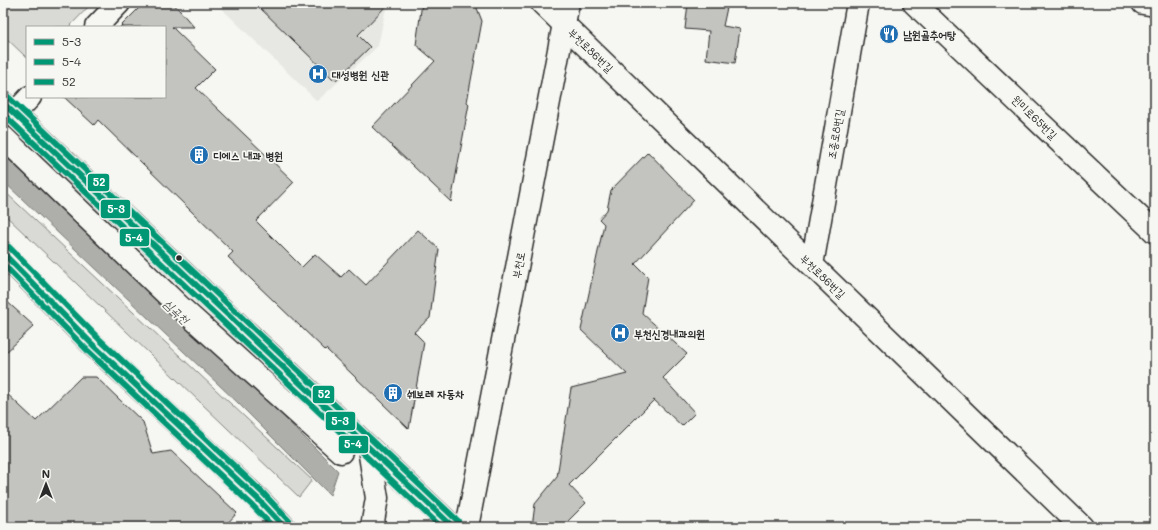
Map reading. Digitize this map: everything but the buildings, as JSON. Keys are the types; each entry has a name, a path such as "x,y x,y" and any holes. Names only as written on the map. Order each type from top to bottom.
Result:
{"street":[{"path":"97,26 119,3"},
{"name":"부천로86번길","path":"542,3 1082,527"},
{"name":"부천로","path":"467,527 568,3"},
{"name":"조종로8번길","path":"812,265 858,3"},
{"name":"원미로65번길","path":"914,3 1155,232"},
{"path":"1143,3 1155,5"},
{"path":"28,98 9,108 453,527"},
{"path":"3,137 179,306 341,452"},
{"path":"3,253 93,345 259,500 284,527"},
{"path":"370,449 377,498 372,527"}],"shaded area":[{"path":"3,3 92,3 70,26 26,26 26,57 3,35"},
{"name":"대성병원 신관","path":"216,3 393,3 385,12 378,46 317,101"},
{"path":"3,138 201,339 275,408 338,471 330,495 237,402 3,181"},
{"path":"3,190 312,480 299,497 3,213"}],"transit line":[{"name":"52","path":"8,97 458,521"},
{"name":"5-3","path":"3,103 453,527"},
{"name":"5-4","path":"3,114 441,527"},
{"name":"52","path":"9,247 99,339 264,494 290,522"},
{"name":"5-3","path":"3,253 93,345 259,500 284,527"},
{"name":"5-4","path":"3,264 88,351 253,506 273,527"}],"place":[{"name":"남원골추어탕","path":"889,34"},
{"name":"대성병원 신관","path":"318,74"},
{"name":"디에스 내과 병원","path":"199,155"},
{"name":"부천신경내과의원","path":"620,333"},
{"name":"쉐보레 자동차","path":"393,393"}],"water label":[{"name":"심곡천","path":"177,311"}]}
